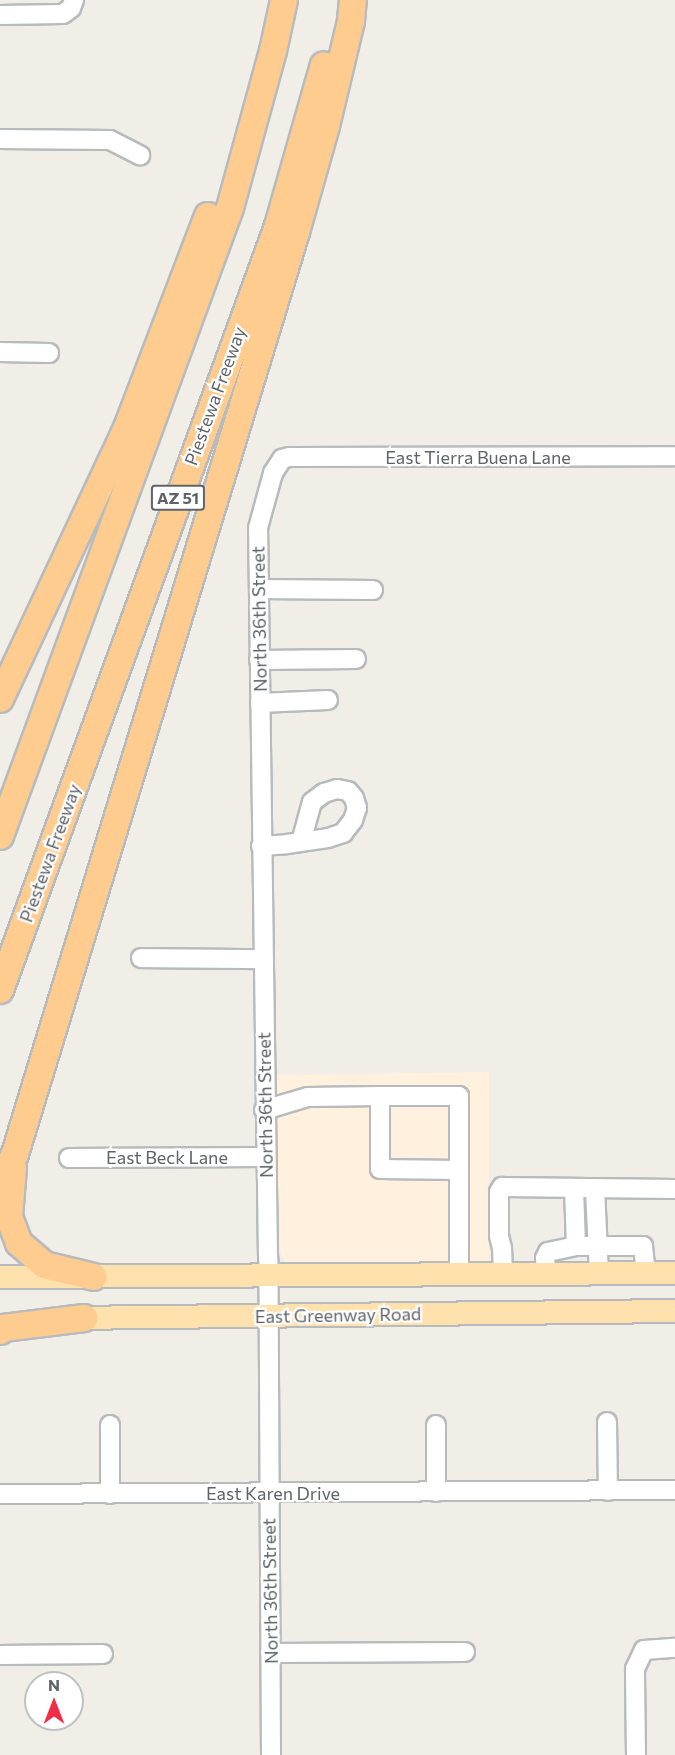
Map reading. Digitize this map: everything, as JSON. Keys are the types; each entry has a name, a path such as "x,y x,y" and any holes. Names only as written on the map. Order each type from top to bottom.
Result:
{"highway":[{"name":"AZ 51","path":"0,836 230,207 273,51 284,0"},
{"name":"Piestewa Freeway","path":"0,990 278,226 341,0"},
{"path":"0,1187 15,1154 299,221 326,126 351,21 353,0"},
{"path":"0,699 127,428 273,51"},
{"path":"15,1154 9,1217 19,1243 44,1265 94,1277"},
{"path":"0,1331 3,1328 84,1318"}],"main road":[{"name":"East Greenway Road","path":"0,1277 675,1273"},
{"name":"East Greenway Road","path":"0,1317 675,1311"}],"street":[{"path":"0,15 63,14 71,8 74,0"},
{"path":"0,139 110,140 140,155"},
{"path":"0,352 49,353"},
{"name":"East Tierra Buena Lane","path":"282,459 296,457 675,456"},
{"name":"North 36th Street","path":"271,1755 268,1277 258,528 273,473 282,459"},
{"path":"259,589 374,590"},
{"path":"260,660 356,659"},
{"path":"260,703 328,699"},
{"path":"261,846 301,842"},
{"path":"141,958 262,959"},
{"path":"380,1096 380,1169 459,1170"},
{"path":"264,1110 308,1097 459,1096 459,1276"},
{"name":"East Beck Lane","path":"69,1158 265,1157"},
{"path":"503,1275 499,1236 499,1192 502,1187 675,1189"},
{"path":"574,1188 576,1246"},
{"path":"595,1189 599,1274"},
{"path":"546,1275 545,1258 548,1252 576,1246 643,1246 646,1274"},
{"path":"607,1422 608,1491"},
{"path":"110,1494 111,1425"},
{"path":"435,1492 436,1425"},
{"name":"East Karen Drive","path":"0,1494 675,1490"},
{"path":"636,1755 635,1669 644,1650 675,1648"},
{"path":"270,1653 465,1652"},
{"path":"0,1655 103,1654"}],"shaded area":[{"path":"489,1072 489,1265 289,1265 285,1262 280,1251 274,1075"}]}
